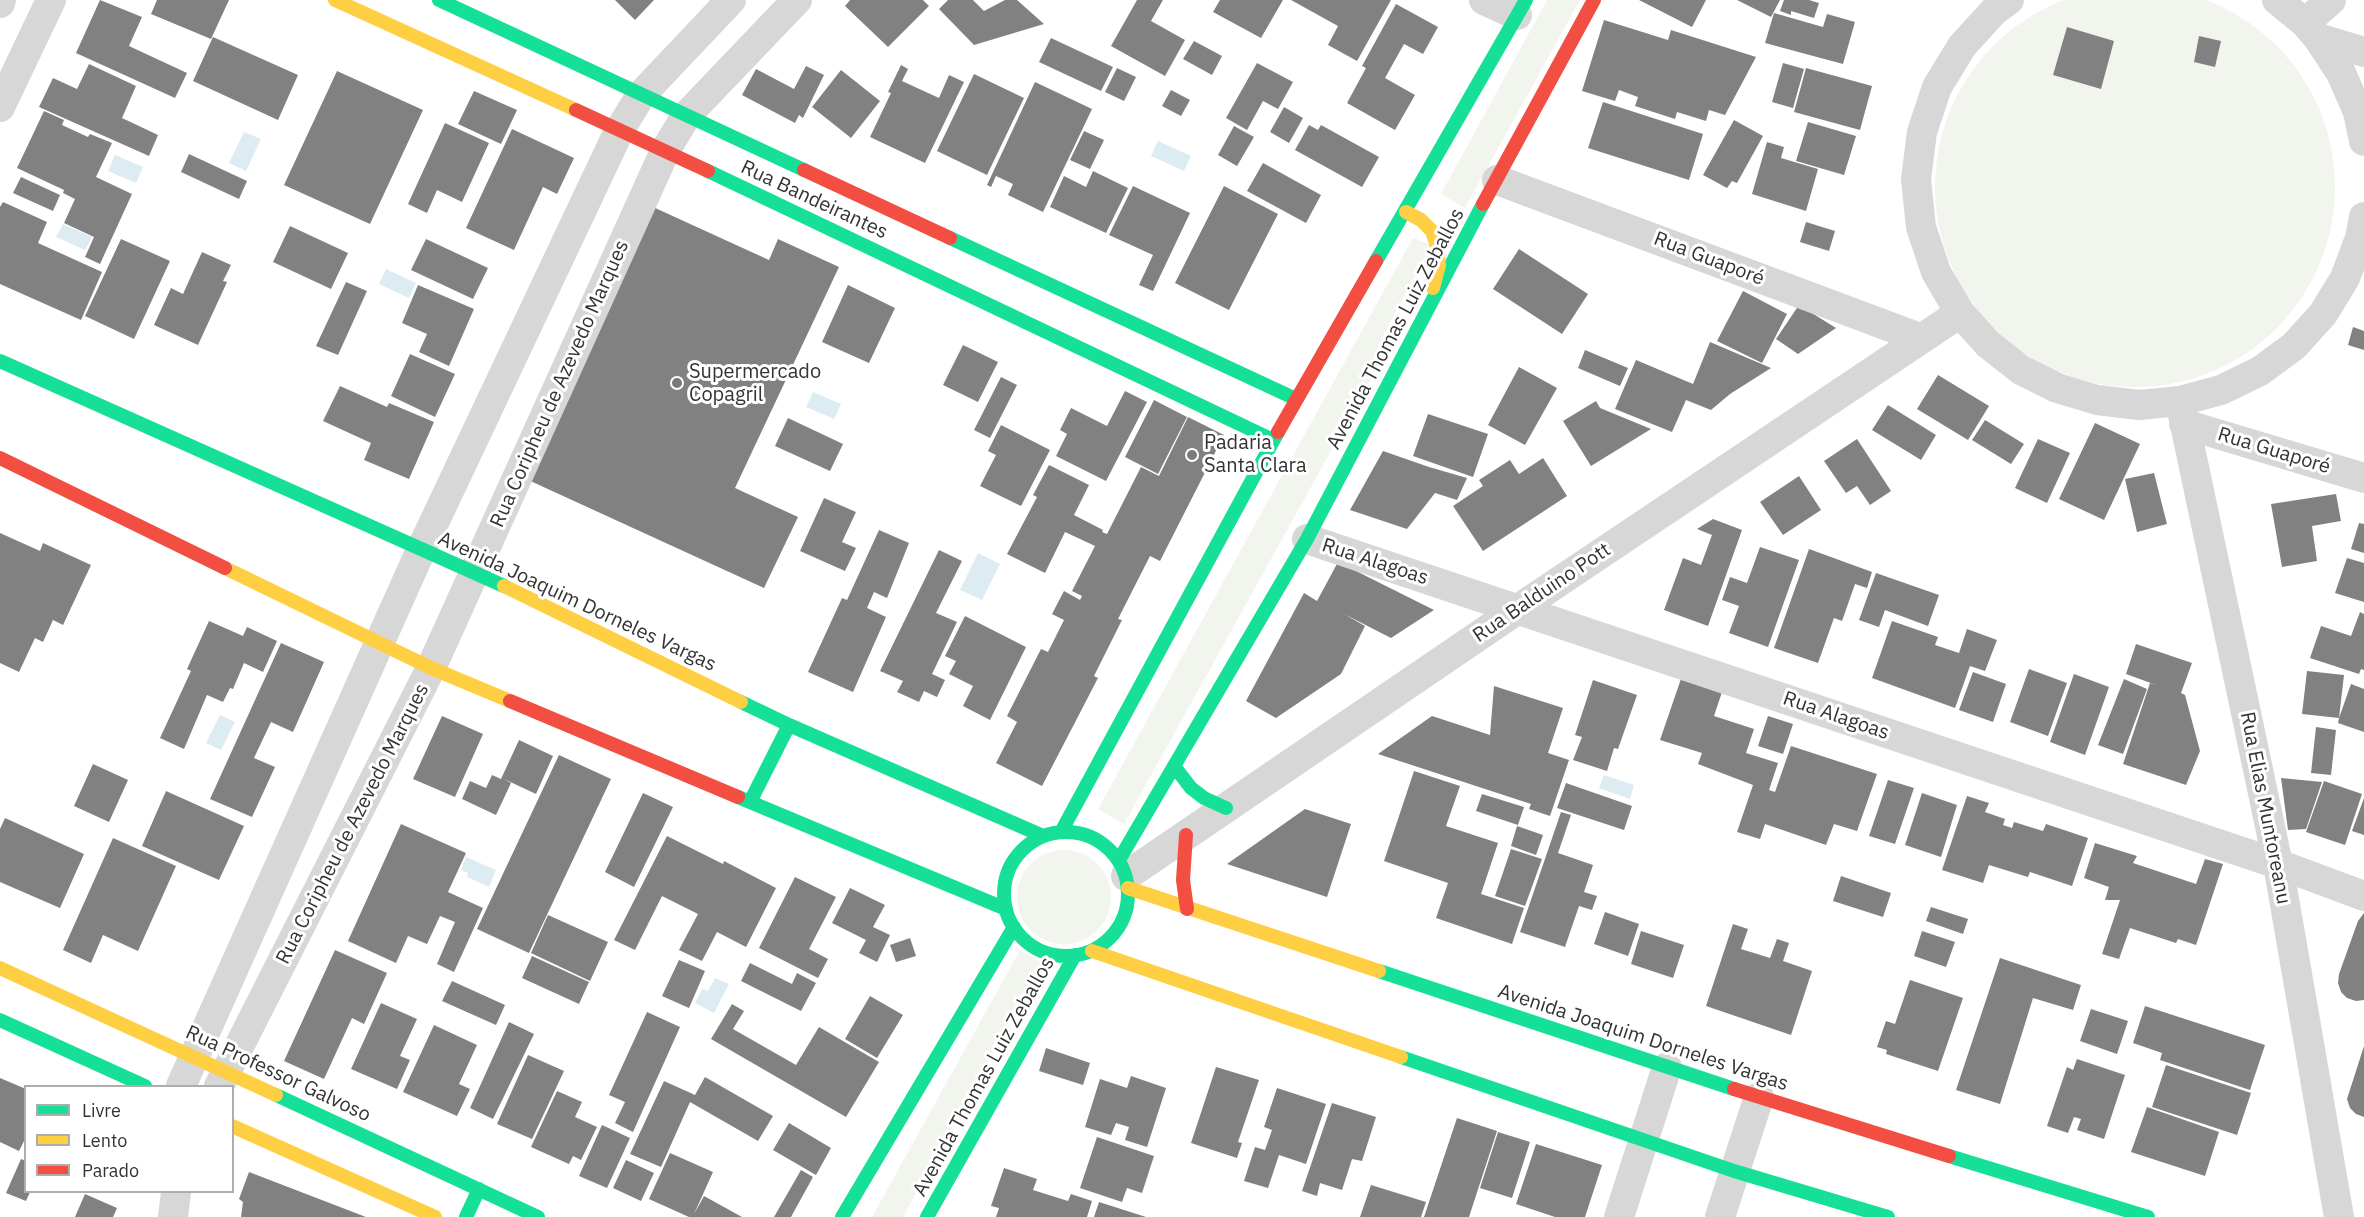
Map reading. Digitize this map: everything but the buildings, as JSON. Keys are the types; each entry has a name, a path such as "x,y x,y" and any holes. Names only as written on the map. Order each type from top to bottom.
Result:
{"street":[{"path":"2,100 51,0"},
{"name":"Rua Bandeirantes","path":"335,0 440,42 619,131 777,199 1174,386 1273,440"},
{"name":"Rua Bandeirantes","path":"439,0 454,13 641,95 791,170 917,229 1189,355 1296,399"},
{"path":"181,1085 422,550 619,131 641,95 731,0"},
{"name":"Rua Coripheu de Azevedo Marques","path":"223,1079 431,668 665,151 686,116 797,0"},
{"path":"1061,832 1273,440 1522,8 1484,0"},
{"name":"Avenida Thomas Luiz Zeballos","path":"927,1217 1075,955 1092,951 1108,939 1121,924 1128,905 1124,875 1174,766 1307,539 1426,310 1594,0"},
{"path":"2009,0 1994,11 1962,46 1937,87 1922,132 1916,179 1922,227 1936,272 1960,313 1988,344 2020,370 2058,388 2097,400 2182,412 2260,371 2294,346 2323,314 2345,278 2360,238 2364,217"},
{"path":"2277,0 2311,30 2341,73 2358,112 2364,141"},
{"path":"2311,30 2331,0"},
{"path":"2311,30 2364,52"},
{"name":"Rua Guaporé","path":"1497,180 1920,338"},
{"path":"1406,212 1421,220 1432,231 1437,246 1439,266 1426,310"},
{"name":"Rua Balduino Pott","path":"1124,875 1960,313"},
{"name":"Avenida Joaquim Dorneles Vargas","path":"0,361 475,572 789,725 1043,836 1061,832 1090,836 1109,848 1124,875 1187,909 1759,1097 2148,1217"},
{"name":"Rua Guaporé","path":"2182,412 2364,478"},
{"name":"Rua Elias Muntoreanu","path":"2182,412 2278,864 2339,1217"},
{"path":"0,458 431,668 1006,909"},
{"name":"Rua Alagoas","path":"1307,539 2278,864 2364,896"},
{"path":"750,802 789,725"},
{"path":"1174,766 1191,788 1204,798 1226,808"},
{"path":"1186,835 1183,880 1187,909"},
{"path":"1043,836 1026,846 1011,864 1004,886 1006,909 1014,927 1026,942 1043,952 1063,956 1075,955"},
{"path":"842,1217 1014,927"},
{"path":"1092,951 1734,1171 1888,1217"},
{"name":"Rua Professor Galvoso","path":"0,968 195,1057 223,1079 538,1217"},
{"path":"0,1020 143,1085"},
{"path":"1619,1217 1667,1067"},
{"path":"1720,1217 1759,1097"},
{"path":"234,1127 435,1217"},
{"path":"466,1217 479,1190"},
{"path":"173,1217 176,1193"}],"shaded area":[{"path":"2068,-1 2202,-1 2246,21 2262,32 2290,60 2301,76 2320,110 2334,167 2334,207 2326,245 2320,264 2290,314 2262,342 2229,363 2193,378 2155,386 2115,386 2077,378 2058,372 2008,342 1980,314 1959,281 1944,245 1936,207 1936,167 1939,148 1950,110 1969,76 1980,60 2008,32 2041,11"},
{"path":"1547,0 1580,0 1465,208 1441,194"},
{"path":"244,132 261,139 246,171 229,163"},
{"path":"1158,141 1191,156 1184,171 1151,156"},
{"path":"115,155 143,167 136,183 108,171"},
{"path":"63,224 92,237 85,250 56,237"},
{"path":"1413,238 1431,245 1384,334 1387,350 1124,824 1098,809"},
{"path":"386,269 416,283 409,298 379,284"},
{"path":"813,392 841,404 834,419 806,407"},
{"path":"978,553 1000,564 982,600 960,590"},
{"path":"220,715 235,722 221,750 206,743"},
{"path":"1604,775 1634,785 1630,799 1599,788"},
{"path":"1064,850 1082,854 1097,864 1107,879 1111,897 1107,915 1097,930 1082,940 1064,944 1046,940 1031,930 1021,915 1017,897 1021,879 1031,864 1046,854"},
{"path":"466,857 496,870 489,887 467,877 468,873 461,870"},
{"path":"1020,950 1043,963 903,1217 872,1217"},
{"path":"715,978 729,984 714,1013 695,1003 702,989 708,991"}],"traffic: fast":[{"path":"439,0 804,170"},
{"path":"1376,261 1526,0"},
{"path":"708,171 1273,440"},
{"path":"1119,860 1307,539 1483,204"},
{"path":"950,238 1296,399"},
{"path":"0,361 504,586"},
{"path":"1061,832 1278,432"},
{"path":"741,702 1043,836"},
{"path":"750,802 789,725"},
{"path":"1174,766 1191,788 1204,798 1226,808"},
{"path":"738,797 1006,909"},
{"path":"1066,832 1090,837 1101,842 1110,850 1118,859 1123,870 1128,894 1123,918 1118,929 1110,938 1101,946 1090,951 1066,956 1042,951 1031,946 1022,938 1014,929 1009,918 1004,894 1009,870 1014,859 1022,850 1031,842 1042,837 1066,832"},
{"path":"842,1217 1014,927"},
{"path":"927,1217 1075,955"},
{"path":"1379,971 1734,1089"},
{"path":"0,1020 143,1085"},
{"path":"1401,1057 1734,1171 1888,1217"},
{"path":"276,1095 538,1217"},
{"path":"1949,1156 2148,1217"},
{"path":"466,1217 479,1189"}],"traffic: slow":[{"path":"335,0 576,110"},
{"path":"1406,212 1421,220 1432,231 1437,246 1439,265 1433,288"},
{"path":"225,568 431,668 510,701"},
{"path":"504,586 741,702"},
{"path":"1128,888 1379,971"},
{"path":"1092,951 1401,1057"},
{"path":"0,968 276,1095"},
{"path":"234,1127 435,1217"}],"traffic: jam":[{"path":"1483,204 1594,0"},
{"path":"576,110 708,171"},
{"path":"804,170 950,238"},
{"path":"1278,432 1376,261"},
{"path":"0,458 225,568"},
{"path":"510,701 738,797"},
{"path":"1186,835 1183,880 1187,909"},
{"path":"1734,1089 1949,1156"}],"place":[{"name":"Supermercado Copagril","path":"677,383"},
{"name":"Padaria Santa Clara","path":"1192,455"}]}
